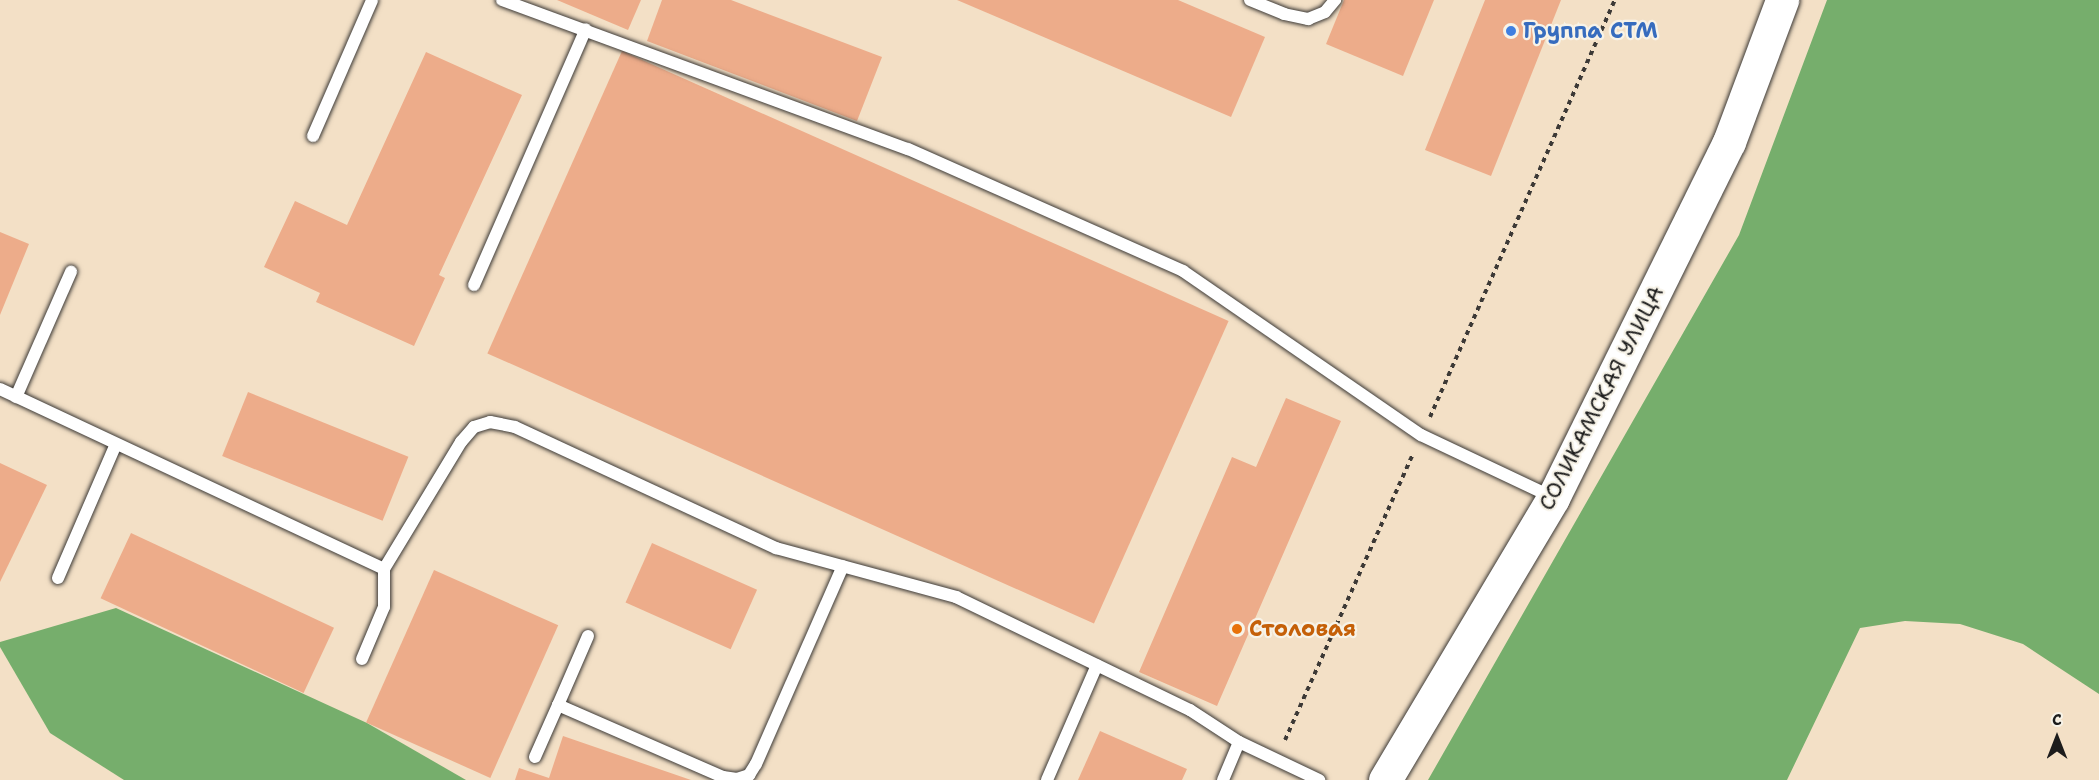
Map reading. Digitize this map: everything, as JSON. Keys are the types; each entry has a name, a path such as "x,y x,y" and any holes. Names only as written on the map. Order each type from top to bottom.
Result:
{"main road":[{"name":"СОЛИКАМСКАЯ УЛИЦА","path":"1385,780 1553,498 1729,142 1782,0"}],"lane":[{"path":"313,136 372,0"},
{"path":"502,0 908,149 1183,272 1421,435 1553,498"},
{"path":"1250,0 1284,14 1308,18 1325,12 1335,0"},
{"path":"474,285 585,29"},
{"path":"16,397 71,272"},
{"path":"0,390 384,569"},
{"path":"362,659 384,607 384,569 461,442 474,427 490,422 515,427 777,548 956,597 1190,710 1239,742 1319,780"},
{"path":"58,578 117,444"},
{"path":"558,705 723,777 737,779 749,775 843,566"},
{"path":"535,757 588,636"},
{"path":"1047,780 1097,665"},
{"path":"1223,780 1239,742"}],"path":[{"path":"1276,760 1615,0"}],"green space":[{"path":"1827,0 2099,0 2099,694 2023,644 1960,624 1905,621 1860,628 1787,780 1428,780 1739,235"},
{"path":"116,608 367,723 466,780 124,780 50,733 0,647 0,642"}],"building":[{"path":"557,0 641,0 628,30"},
{"path":"662,0 731,0 882,57 857,121 647,41"},
{"path":"957,0 1178,0 1265,37 1231,117"},
{"path":"1344,0 1434,0 1403,76 1326,44"},
{"path":"1485,0 1561,0 1491,176 1425,150"},
{"path":"622,51 1229,321 1094,623 487,353"},
{"path":"426,52 522,95 439,275 445,278 414,346 316,302 320,293 264,267 295,201 347,225"},
{"path":"0,232 29,244 0,315"},
{"path":"248,392 408,457 383,521 222,456"},
{"path":"1286,398 1341,421 1217,706 1139,672 1232,457 1256,467"},
{"path":"0,463 47,485 0,582"},
{"path":"131,533 334,628 304,693 101,598"},
{"path":"652,543 757,590 731,649 626,602"},
{"path":"434,570 558,625 490,778 366,723"},
{"path":"1100,731 1187,769 1182,780 1078,780"},
{"path":"563,736 691,780 515,780 519,768 549,778"}],"place":[{"name":"Группа СТМ","path":"1511,31"},
{"name":"Столовая","path":"1237,629"}]}
